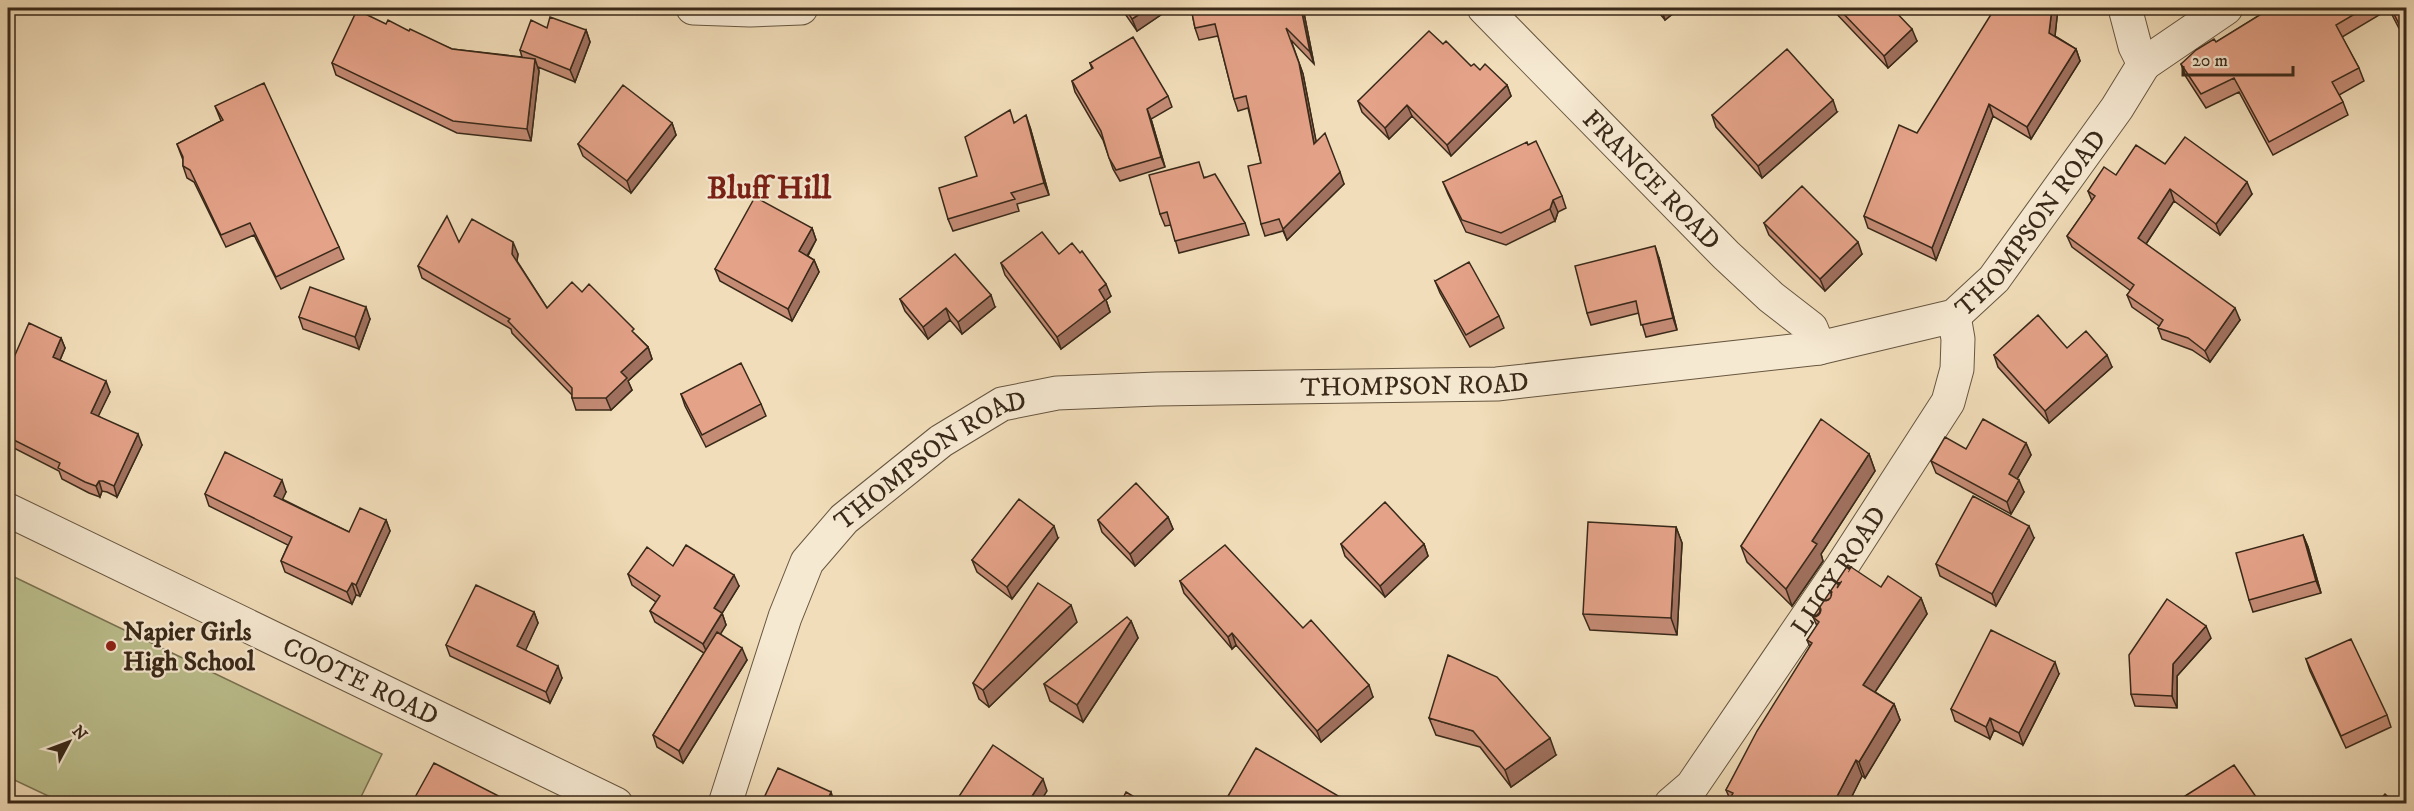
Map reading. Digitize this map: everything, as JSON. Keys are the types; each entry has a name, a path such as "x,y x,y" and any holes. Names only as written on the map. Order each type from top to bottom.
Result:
{"street":[{"path":"693,8 750,10 801,8"},
{"name":"FRANCE ROAD","path":"1484,8 1726,255 1772,297 1811,328 1819,348"},
{"path":"2125,8 2135,46 2144,64 2226,8"},
{"name":"THOMPSON ROAD","path":"725,804 785,617 807,562 844,519 941,441 1002,404 1057,393 1157,389 1497,384 1819,348 1954,316 1994,279 2117,108 2144,64"},
{"name":"LUCY ROAD","path":"1671,804 1692,786 1842,566 1947,402 1957,369 1958,339 1954,316"},
{"name":"COOTE ROAD","path":"8,510 616,804"}],"green space":[{"name":"Napier Girls High School","path":"8,574 382,754 358,803 63,803 8,777"}],"building":[{"path":"1125,8 1149,8 1132,19"},
{"path":"1191,8 1301,8 1310,52 1286,28 1299,63 1314,144 1325,133 1340,172 1283,229 1279,219 1261,224 1248,166 1261,163 1246,96 1234,99 1215,24 1195,28"},
{"path":"1838,8 1892,8 1912,29 1884,56"},
{"path":"1995,8 2052,8 2049,33 2076,49 2027,127 1989,104 1932,248 1864,216 1899,125 1917,133"},
{"path":"2271,8 2365,8 2336,25 2359,68 2332,82 2343,102 2269,142 2234,78 2201,94 2181,64 2196,50 2214,39 2216,42"},
{"path":"2391,8 2406,8 2406,38"},
{"path":"357,10 386,24 388,20 409,31 410,29 452,49 535,59 527,129 453,121 332,63"},
{"path":"550,17 586,30 570,70 520,50 531,20 547,28"},
{"path":"1429,31 1443,44 1446,41 1471,66 1474,64 1480,70 1485,64 1507,85 1447,145 1407,105 1385,128 1358,101"},
{"path":"1133,37 1168,96 1147,109 1161,157 1116,170 1109,158 1101,131 1072,81 1093,68 1090,63"},
{"path":"1787,49 1833,100 1758,166 1712,115"},
{"path":"264,83 339,247 276,277 250,223 221,235 190,170 183,166 183,157 177,144 223,120 215,106"},
{"path":"623,85 672,123 627,181 578,144"},
{"path":"1010,110 1014,123 1026,115 1044,183 1011,193 1015,199 948,219 939,188 977,176 965,137"},
{"path":"2185,137 2247,182 2216,224 2170,189 2138,238 2235,308 2205,351 2188,338 2158,328 2163,320 2127,295 2134,285 2067,236 2095,196 2088,191 2104,167 2116,175 2136,145 2165,164"},
{"path":"1536,141 1562,196 1553,200 1550,209 1501,233 1462,220 1443,182 1527,142 1528,145"},
{"path":"1199,162 1204,178 1215,174 1245,223 1175,241 1167,212 1160,214 1149,175"},
{"path":"1802,186 1858,242 1820,279 1764,223"},
{"path":"755,197 812,228 799,251 814,260 788,309 715,269"},
{"path":"447,216 459,242 472,219 513,242 512,254 547,308 572,282 582,292 589,284 634,329 632,331 648,347 621,372 627,378 606,398 572,398 572,388 508,321 510,319 418,266"},
{"path":"1042,232 1059,254 1072,243 1080,253 1082,251 1106,284 1099,290 1105,300 1057,337 1001,263"},
{"path":"1655,246 1673,318 1641,325 1636,301 1587,313 1575,266"},
{"path":"955,254 991,295 958,322 946,308 923,327 900,299"},
{"path":"1469,262 1499,316 1466,335 1435,281"},
{"path":"310,287 366,307 355,337 299,317"},
{"path":"2038,315 2067,348 2086,331 2107,355 2045,411 1994,355"},
{"path":"29,323 61,338 53,357 106,381 91,413 138,434 114,486 103,481 99,481 96,486 85,482 58,468 60,463 8,437 8,371"},
{"path":"741,363 761,404 702,435 681,394"},
{"path":"1821,419 1869,454 1812,541 1817,544 1786,589 1741,546"},
{"path":"1983,419 2026,443 2009,474 2019,480 2007,502 1931,461 1945,437 1966,449"},
{"path":"225,452 282,480 274,496 349,532 360,508 386,520 356,585 352,583 347,592 281,561 292,537 205,494"},
{"path":"1136,483 1168,517 1130,554 1098,520"},
{"path":"1973,496 2029,526 1992,594 1936,564"},
{"path":"1019,499 1054,526 1007,587 972,560"},
{"path":"1385,502 1424,544 1380,586 1341,544"},
{"path":"1588,522 1676,527 1671,618 1583,614"},
{"path":"2303,535 2316,581 2249,600 2236,553"},
{"path":"686,545 734,575 714,608 722,613 703,644 650,611 660,596 628,574 647,547 673,566"},
{"path":"1225,545 1303,628 1311,620 1369,685 1317,731 1232,633 1228,637 1180,581"},
{"path":"1848,565 1881,587 1888,576 1921,598 1863,685 1894,704 1859,762 1856,760 1833,804 1727,804 1733,793 1726,790 1757,731 1812,643 1807,640 1819,622 1813,617"},
{"path":"1038,583 1071,605 983,690 973,683"},
{"path":"476,585 534,612 517,646 558,666 546,692 446,645"},
{"path":"2167,599 2206,626 2173,664 2172,696 2131,694 2129,655"},
{"path":"1127,617 1131,621 1077,705 1044,684"},
{"path":"1991,630 2055,662 2019,733 1990,718 1986,727 1951,709"},
{"path":"717,632 742,648 679,751 653,735"},
{"path":"2351,639 2387,715 2341,736 2306,659"},
{"path":"1448,655 1497,677 1550,738 1505,770 1473,731 1429,718"},
{"path":"993,745 1043,779 1027,804 951,804 954,800 956,801"},
{"path":"1256,748 1340,797 1335,804 1224,803"},
{"path":"434,763 514,804 408,804 411,797 414,799"},
{"path":"2234,765 2261,804 2174,803"},
{"path":"778,768 831,792 826,804 761,804"},
{"path":"1126,792 1146,804 1120,804"},
{"path":"2385,794 2396,804 2376,804"}],"place":[{"name":"Napier Girls High School","path":"111,646"}],"district":[{"name":"Bluff Hill","path":"769,187"}]}
